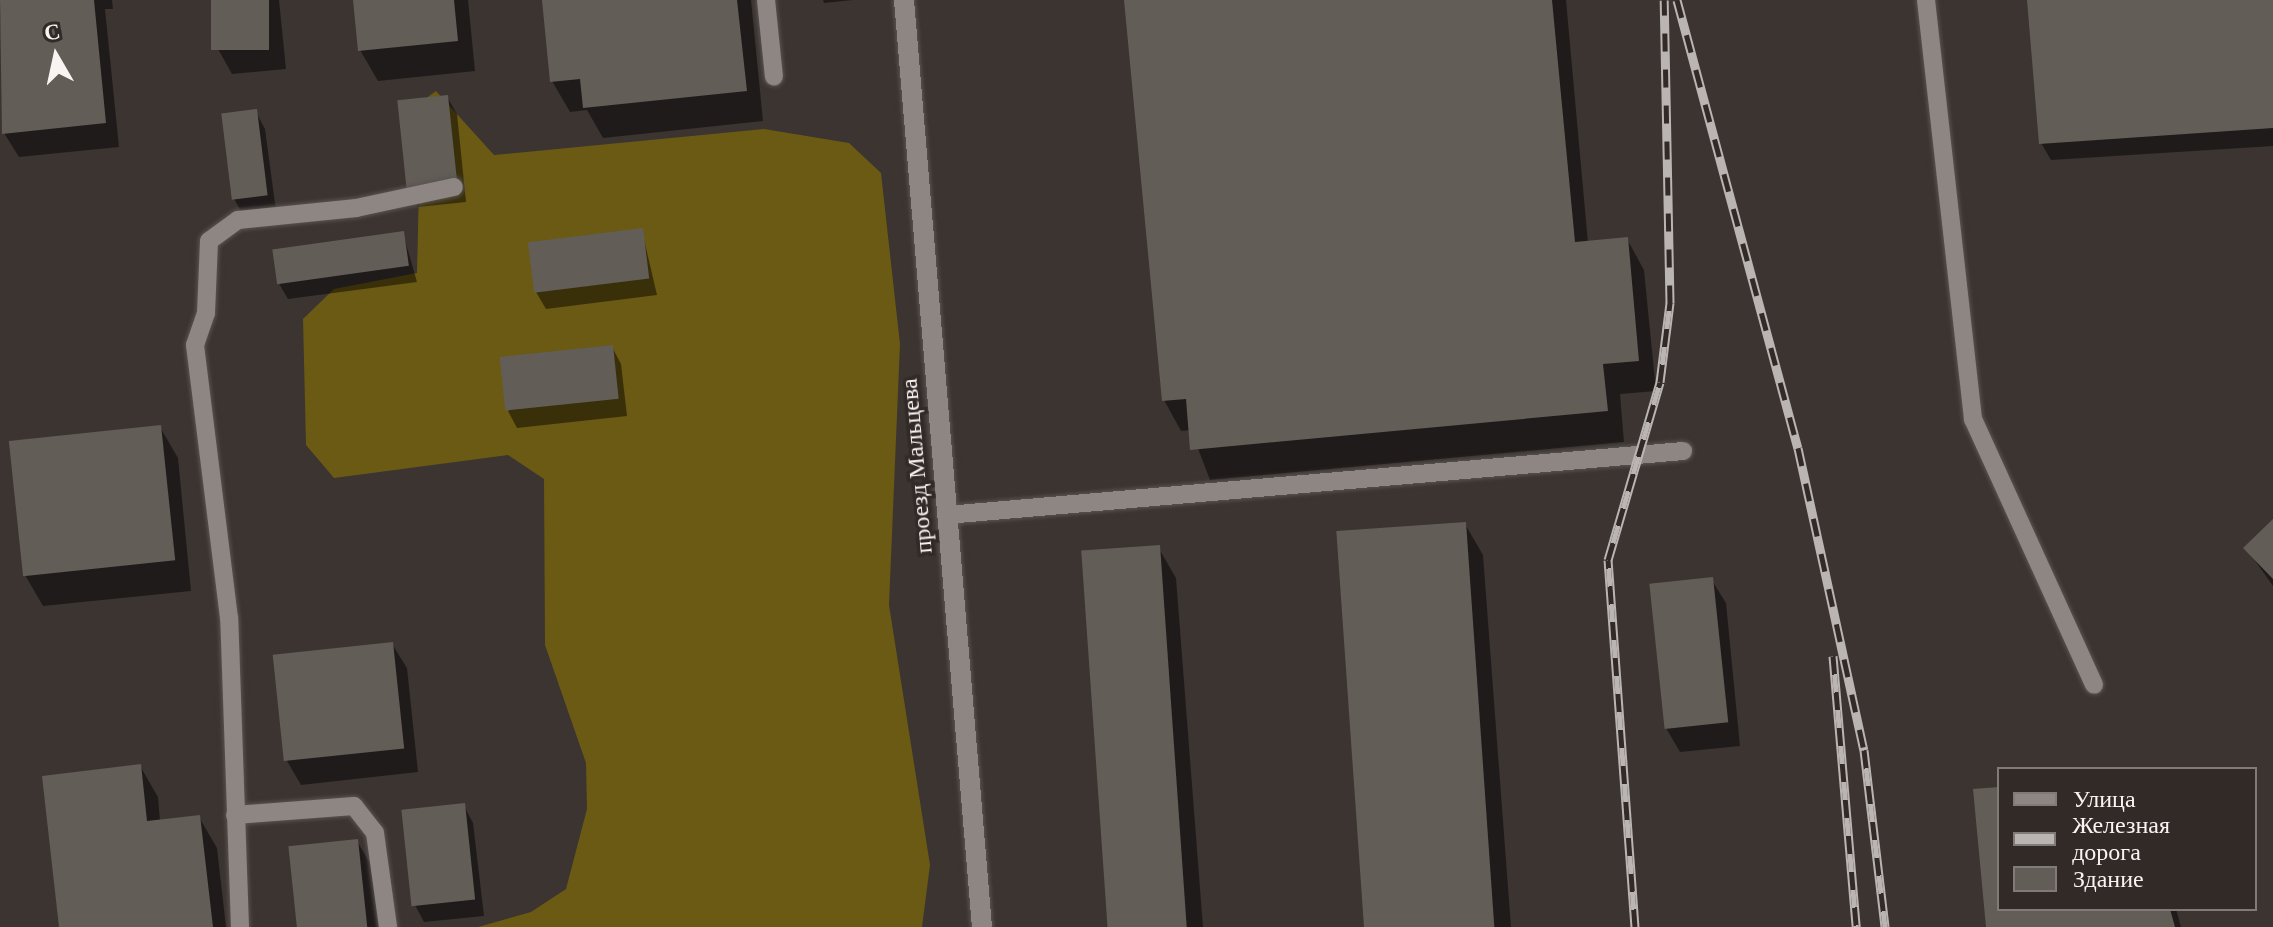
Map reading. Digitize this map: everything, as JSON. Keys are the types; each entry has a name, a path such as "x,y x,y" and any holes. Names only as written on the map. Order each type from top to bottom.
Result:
{"street":[{"name":"проезд Мальцева","path":"904,0 982,927"}],"lane":[{"path":"766,0 774,77"},
{"path":"1926,0 1973,419 2094,685"},
{"path":"240,927 229,618 195,345 206,313 209,241 238,220 356,208 454,187"},
{"path":"947,515 1683,451"},
{"path":"235,815 354,806 375,833 388,927"}],"shaded area":[{"path":"436,91 494,155 764,129 849,143 881,173 900,344 889,605 930,865 922,927 478,927 531,912 566,889 587,809 586,763 545,645 544,479 508,455 334,478 306,445 303,319 334,289 417,273 421,102"}],"building":[{"path":"0,0 94,0 106,123 2,134"},
{"path":"211,0 269,0 269,50 211,50"},
{"path":"353,0 454,0 458,41 358,51"},
{"path":"542,0 737,0 747,91 583,108 580,79 550,82"},
{"path":"1124,0 1552,0 1575,242 1628,237 1639,361 1603,364 1608,411 1190,450 1186,399 1162,401"},
{"path":"2027,0 2273,0 2273,128 2039,144"},
{"path":"448,95 458,186 407,192 397,100"},
{"path":"257,109 268,195 232,200 221,113"},
{"path":"643,228 649,279 534,293 528,242"},
{"path":"404,231 409,266 277,284 272,250"},
{"path":"613,345 619,399 505,411 500,357"},
{"path":"161,425 175,560 23,576 9,441"},
{"path":"2273,519 2273,579 2243,548"},
{"path":"1466,522 1494,927 1364,927 1336,531"},
{"path":"1160,545 1187,927 1108,927 1081,551"},
{"path":"1713,577 1728,722 1665,729 1649,584"},
{"path":"393,642 404,748 284,761 273,655"},
{"path":"141,764 147,821 200,815 213,927 59,927 42,776"},
{"path":"1997,787 1997,911 2171,911 2175,927 1986,927 1973,789"},
{"path":"465,803 475,899 411,906 401,810"},
{"path":"358,839 367,927 297,927 288,846"}],"railway":[{"path":"1635,927 1608,560 1660,382 1670,303 1664,0"},
{"path":"1677,0 1798,448 1864,750 1885,927"},
{"path":"1833,656 1856,927"}]}
